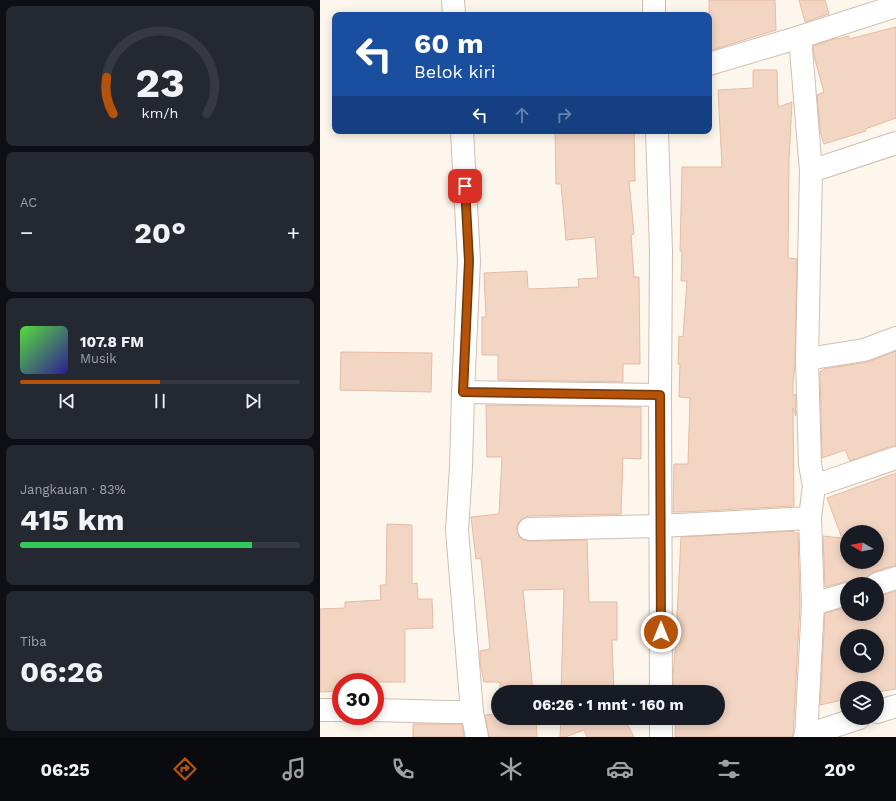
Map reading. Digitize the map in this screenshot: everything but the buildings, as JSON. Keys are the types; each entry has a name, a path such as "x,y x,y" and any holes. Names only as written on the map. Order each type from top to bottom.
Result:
{"street":[{"path":"453,0 454,12"},
{"path":"654,0 654,12"},
{"path":"712,63 896,6"},
{"path":"800,37 811,171 808,359 810,464 814,486 810,518 813,604 805,736 840,725"},
{"path":"462,134 469,261 457,530 472,712 477,737"},
{"path":"657,134 661,251 661,685"},
{"path":"811,171 896,143"},
{"path":"808,359 864,350 896,338"},
{"path":"463,392 660,395"},
{"path":"814,486 896,458"},
{"path":"529,529 660,526 810,518"},
{"path":"884,582 896,578"},
{"path":"813,604 840,596"},
{"path":"884,710 896,706"},
{"path":"320,710 332,710"},
{"path":"384,710 472,712"},
{"path":"661,725 661,737"}],"route":[{"path":"465,186 469,261 463,392 660,395 661,632"}]}
